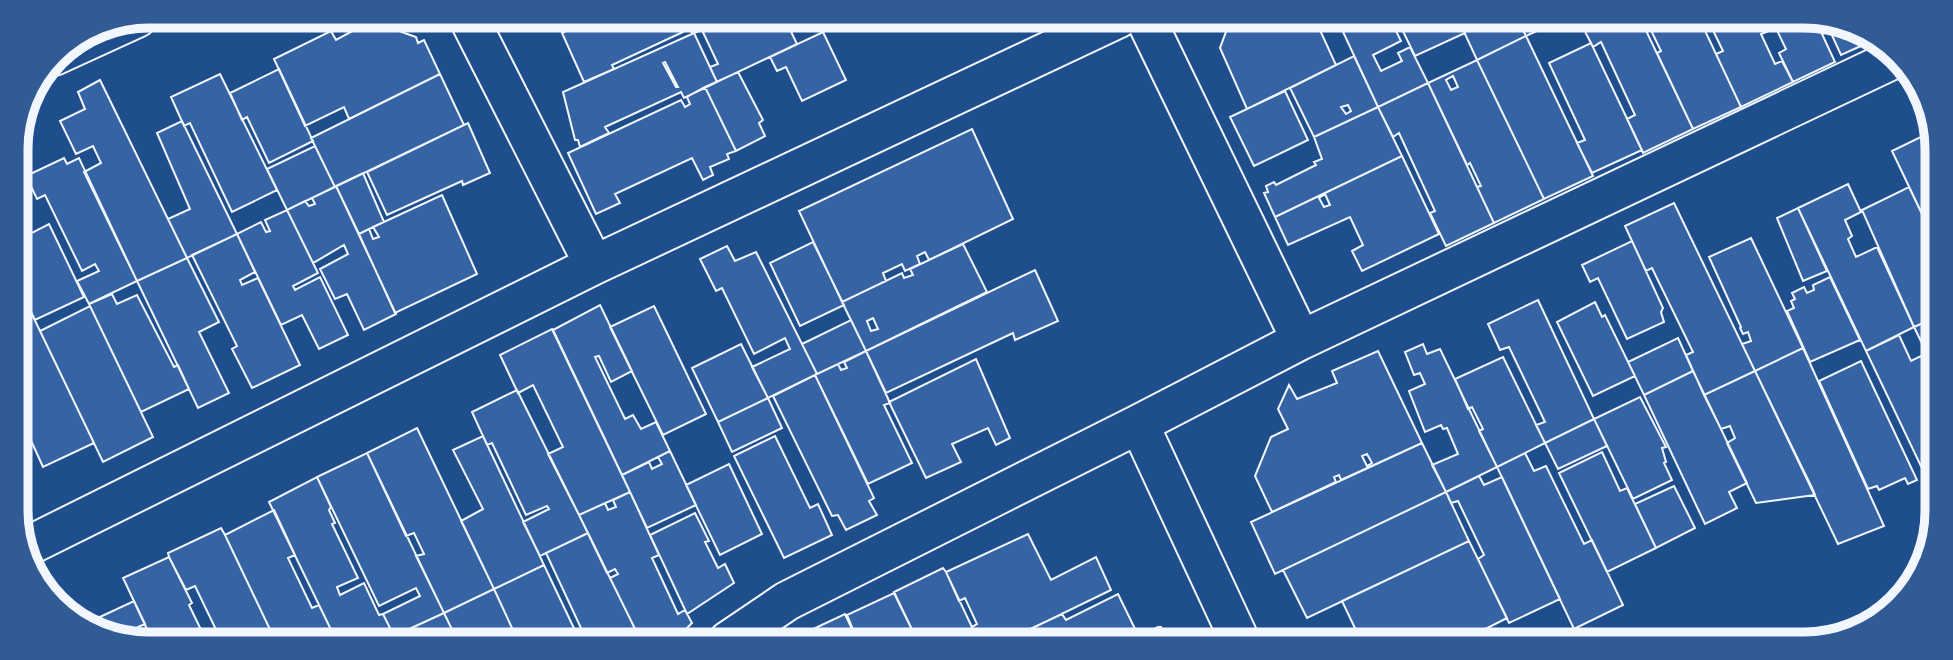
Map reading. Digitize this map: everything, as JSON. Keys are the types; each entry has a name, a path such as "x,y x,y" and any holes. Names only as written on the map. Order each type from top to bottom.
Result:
{"street":[{"path":"474,28 594,265"},
{"path":"32,544 594,265 1098,28"},
{"path":"1149,28 1301,340"},
{"path":"742,632 787,601 1301,340 1888,62"},
{"path":"1139,424 1236,632"}],"building":[{"path":"358,28 390,28 416,37 418,43 424,40 440,74 349,119 344,107 305,126 274,59 331,31 336,40"},
{"path":"572,28 684,28 683,32 612,65 614,69 584,82 562,33"},
{"path":"691,28 704,28 692,34"},
{"path":"704,28 789,28 797,44 717,82 710,67 718,64 702,30 694,33"},
{"path":"1227,28 1319,28 1336,65 1247,109 1220,48"},
{"path":"1341,28 1394,28 1401,41 1373,55 1381,71 1402,61 1398,53 1410,47 1428,83 1378,107"},
{"path":"1401,28 1462,28 1465,33 1415,56"},
{"path":"1462,28 1522,28 1526,36 1477,60"},
{"path":"1522,28 1544,28 1526,36"},
{"path":"1583,28 1645,28 1693,129 1643,153 1627,119 1635,115 1601,42 1593,47"},
{"path":"1650,28 1704,28 1741,107 1693,129 1657,53 1661,51"},
{"path":"1712,28 1768,28 1769,31 1761,34 1775,64 1782,61 1793,82 1741,107 1716,54 1723,51"},
{"path":"1776,28 1830,31 1822,34 1835,62 1793,82 1779,53 1786,49"},
{"path":"1830,31 1865,44 1841,55"},
{"path":"823,32 846,80 802,101 786,67 777,71 770,57"},
{"path":"694,33 717,82 684,98 681,92 605,127 609,133 580,147 578,140 575,140 563,92","holes":["665,62 676,87 663,63"]},
{"path":"1526,36 1593,176 1544,199 1477,60"},
{"path":"1591,43 1642,150 1592,173 1577,143 1585,140 1549,63"},
{"path":"1354,56 1378,107 1314,137 1290,88","holes":["1348,105 1351,111 1346,114 1341,107"]},
{"path":"1477,60 1544,199 1494,223 1477,187 1481,186 1470,163 1467,165 1428,83","holes":["1453,76 1458,87 1451,90 1446,80"]},
{"path":"279,69 313,141 269,163 247,117 242,120 230,93"},
{"path":"738,72 763,120 759,123 765,136 736,151 705,87"},
{"path":"220,74 277,190 232,212 190,123 184,126 171,97"},
{"path":"440,74 464,125 335,187 311,138"},
{"path":"100,80 187,258 137,281 84,172 101,163 93,146 76,154 60,121 85,109 78,92"},
{"path":"1428,83 1494,223 1446,246 1430,213 1435,211 1399,133 1393,137 1378,107"},
{"path":"705,87 736,151 727,154 729,159 710,167 713,175 703,180 692,158 615,194 620,203 596,214 568,153 681,100 685,107 690,104 687,97"},
{"path":"1285,91 1308,140 1254,166 1230,117"},
{"path":"1378,107 1402,156 1275,217 1264,193 1268,192 1266,186 1274,182 1276,185 1316,165 1314,162 1322,159 1314,137"},
{"path":"182,121 237,234 187,258 168,219 190,209 157,133"},
{"path":"468,123 490,173 463,185 462,181 387,215 367,172"},
{"path":"972,129 1013,219 929,260 925,252 917,256 920,264 905,271 902,264 883,273 886,281 842,302 799,211"},
{"path":"1924,135 1925,220 1892,151"},
{"path":"315,146 335,187 287,210 267,169"},
{"path":"1402,156 1439,234 1362,271 1352,251 1363,245 1350,217 1288,245 1275,217","holes":["1325,194 1330,205 1324,207 1319,198"]},
{"path":"64,158 67,164 79,158 137,281 89,304 77,281 99,271 95,264 82,271 45,195 37,199 28,175"},
{"path":"363,173 384,222 359,234 336,186"},
{"path":"1848,184 1861,212 1845,220 1852,236 1848,239 1856,257 1877,247 1914,327 1866,351 1798,208"},
{"path":"336,186 396,314 364,330 347,294 335,299 320,269 348,254 344,245 313,263 287,210 305,201 309,206 315,204 312,198"},
{"path":"1909,187 1925,220 1925,322 1914,327 1862,210"},
{"path":"442,195 477,274 395,313 359,234 369,229 373,239 379,237 373,227"},
{"path":"1674,203 1755,371 1704,395 1686,355 1693,352 1652,268 1646,271 1625,226"},
{"path":"1798,208 1827,271 1803,281 1777,218"},
{"path":"287,210 318,273 293,286 295,290 320,277 348,335 319,349 302,315 281,325 237,234 261,222 266,232 270,231 265,220"},
{"path":"49,224 84,297 35,320 28,306 28,235"},
{"path":"237,234 255,272 240,280 242,285 258,278 300,365 252,388 232,349 237,346 192,255"},
{"path":"1751,238 1803,348 1755,371 1742,344 1751,341 1748,332 1743,334 1709,257"},
{"path":"1632,241 1663,308 1661,312 1664,322 1627,339 1598,278 1590,282 1582,265"},
{"path":"813,242 844,305 800,326 770,263"},
{"path":"963,244 987,292 866,351 842,302 902,273 904,278 913,275 910,269","holes":["873,318 878,329 871,331 867,321"]},
{"path":"727,246 735,261 756,252 817,374 768,398 752,367 790,349 785,338 754,354 722,288 716,291 700,259"},
{"path":"187,258 219,322 199,332 229,393 198,408 137,281"},
{"path":"1035,270 1058,321 1015,340 1013,333 886,393 866,351"},
{"path":"1830,277 1860,340 1810,362 1787,311 1794,308 1791,301 1795,299 1792,293 1804,287 1807,293 1814,290 1813,285"},
{"path":"112,294 117,304 137,295 174,367 178,365 189,389 141,412 89,304"},
{"path":"1538,300 1594,419 1545,443 1536,425 1545,422 1509,347 1500,350 1488,324"},
{"path":"1595,302 1602,317 1605,315 1635,376 1593,396 1557,322"},
{"path":"600,305 632,371 611,382 599,356 595,357 625,419 633,415 641,429 656,422 670,451 622,475 553,330"},
{"path":"28,306 94,443 43,467 28,434"},
{"path":"90,306 153,437 103,462 40,331"},
{"path":"654,306 706,414 663,435 610,327"},
{"path":"851,320 866,351 817,374 802,344"},
{"path":"1925,322 1925,350 1914,327"},
{"path":"552,329 630,492 579,515 548,454 563,447 533,385 518,393 500,355"},
{"path":"1899,335 1911,361 1921,356 1925,364 1925,475 1866,351"},
{"path":"1678,338 1693,371 1644,395 1628,362"},
{"path":"741,344 768,398 718,422 692,368"},
{"path":"1423,344 1427,354 1440,349 1497,467 1446,492 1432,465 1458,454 1447,428 1443,429 1441,425 1425,432 1409,391 1425,384 1420,373 1414,375 1405,352"},
{"path":"1803,348 1884,526 1838,544 1755,371"},
{"path":"866,351 890,403 884,405 912,463 868,484 815,375 838,364 841,370 847,368 844,362"},
{"path":"1378,351 1422,443 1341,480 1339,475 1334,477 1336,482 1272,512 1255,476 1271,437 1288,429 1278,409 1289,385 1297,399 1337,383 1332,371","holes":["1367,454 1372,463 1367,466 1362,456"]},
{"path":"1503,357 1545,443 1497,467 1479,431 1483,429 1472,407 1468,409 1455,379"},
{"path":"976,359 1010,438 996,445 988,428 952,444 961,462 926,478 889,402"},
{"path":"1861,361 1917,480 1908,484 1905,478 1879,490 1877,486 1868,489 1819,381"},
{"path":"1693,371 1747,483 1729,492 1737,508 1705,524 1644,395"},
{"path":"1755,371 1815,495 1756,503 1727,443 1735,438 1730,426 1721,429 1704,395"},
{"path":"815,375 874,498 869,501 877,515 846,530 838,515 832,516 773,396"},
{"path":"517,390 588,533 540,556 523,522 549,509 547,506 526,515 492,443 487,445 472,412"},
{"path":"1640,397 1666,447 1662,448 1666,462 1664,463 1672,480 1633,499 1594,419"},
{"path":"768,398 782,428 732,452 718,422"},
{"path":"1594,419 1607,446 1558,469 1545,443"},
{"path":"417,428 494,589 444,613 416,556 424,554 414,533 406,536 367,453"},
{"path":"483,436 544,565 494,589 461,521 483,509 453,450"},
{"path":"775,436 810,508 818,504 832,535 784,558 734,456"},
{"path":"1422,443 1446,492 1275,574 1251,522"},
{"path":"670,451 696,505 647,528 622,475 649,462 652,469 662,464 658,457"},
{"path":"1602,452 1620,491 1627,488 1656,548 1607,572 1559,473"},
{"path":"367,453 444,613 403,632 392,632 383,614 420,596 416,588 379,606 317,477"},
{"path":"1525,453 1534,471 1546,466 1584,544 1592,540 1623,605 1574,629 1497,467"},
{"path":"729,464 762,534 720,555 686,485"},
{"path":"1479,476 1484,485 1502,477 1560,599 1509,623 1478,559 1484,555 1458,501 1451,503 1446,492"},
{"path":"317,477 331,507 329,510 335,523 332,524 358,578 337,587 340,595 364,583 379,615 383,614 392,632 332,632 269,502"},
{"path":"1674,486 1695,528 1656,548 1635,504"},
{"path":"630,492 659,555 652,558 678,614 685,610 692,623 683,632 637,632 610,578 618,574 615,569 607,573 579,515 605,503 608,510 616,507 613,500"},
{"path":"1446,492 1469,541 1307,618 1283,570"},
{"path":"274,510 295,555 288,558 312,608 319,605 332,632 271,632 225,535"},
{"path":"695,513 709,541 705,542 718,568 725,564 734,583 687,614 650,535"},
{"path":"221,528 271,632 217,632 195,586 186,590 168,553"},
{"path":"588,533 637,632 583,632 546,553"},
{"path":"1028,534 1051,580 1096,557 1111,590 1025,632 974,632 972,627 977,624 965,598 959,601 946,572"},
{"path":"1469,541 1507,618 1480,632 1357,632 1342,601"},
{"path":"169,557 192,603 189,605 202,632 148,632 123,578"},
{"path":"544,565 576,632 514,632 494,589"},
{"path":"943,568 974,632 913,632 894,592"},
{"path":"494,589 514,632 453,632 444,613"},
{"path":"894,593 913,632 854,632 847,615"},
{"path":"1118,594 1137,632 1031,632 1030,629 1062,614 1066,620"},
{"path":"134,601 145,624 138,627 140,631 133,631 95,619"},
{"path":"444,613 453,632 403,632"},
{"path":"845,614 853,632 807,632"},
{"path":"1161,627 1163,632 1148,632"}]}
